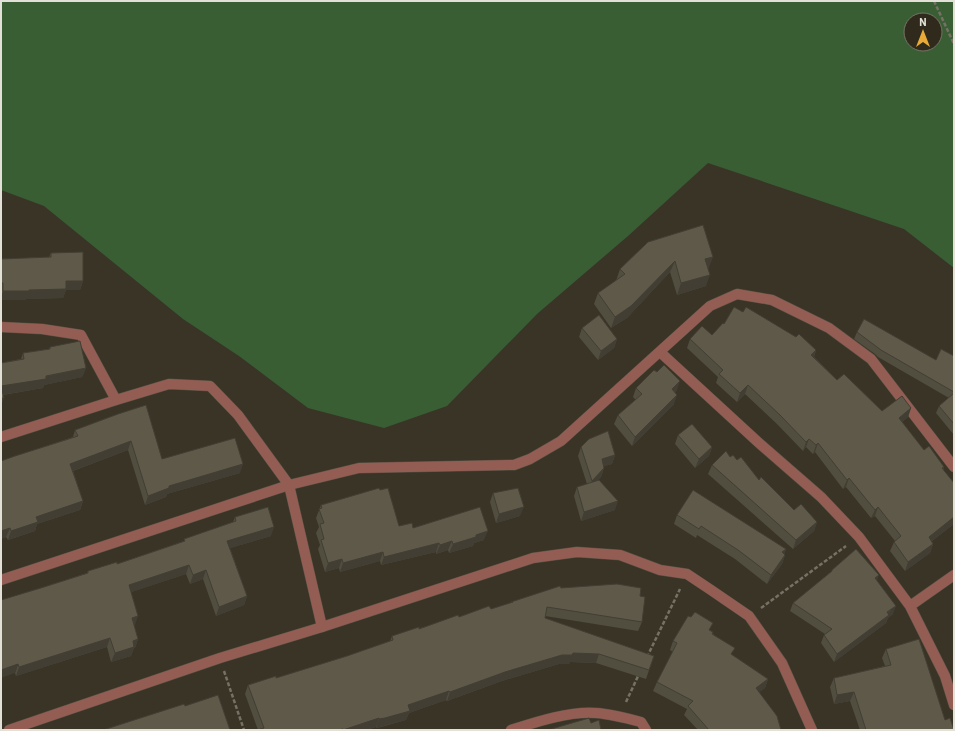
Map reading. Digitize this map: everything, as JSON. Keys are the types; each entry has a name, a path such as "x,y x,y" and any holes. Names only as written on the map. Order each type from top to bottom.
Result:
{"street":[{"path":"1,580 289,485 359,468 514,464 530,459 561,441 710,306 737,294 772,300 829,328 870,359 954,467"},
{"path":"1,327 42,329 81,335 116,400"},
{"path":"660,352 759,443 821,497 859,537 910,606 945,676 954,705"},
{"path":"1,437 169,384 210,386 238,416 289,485 322,628"},
{"path":"9,730 220,658 322,628 533,558 577,552 620,555 660,570 687,574 749,616 782,663 812,730"},
{"path":"910,606 954,575"},
{"path":"511,730 539,721 576,713 595,713 619,716 641,722 646,730"}],"path":[{"path":"934,1 954,44"},
{"path":"749,616 859,537"},
{"path":"646,659 687,574"},
{"path":"220,658 244,730"},
{"path":"619,716 639,674"}],"green space":[{"path":"1,1 954,1 954,268 904,229 708,163 628,236 537,314 447,406 384,428 308,408 239,356 183,319 44,206 1,190"}],"building":[{"path":"703,225 713,257 705,259 710,275 681,283 675,261 631,306 615,317 598,293 625,274 620,269 648,242"},
{"path":"83,252 83,281 66,281 66,289 3,291 3,283 1,283 1,259 51,257 51,253"},
{"path":"734,307 743,312 746,307 796,337 799,334 816,350 811,355 837,380 844,374 882,411 902,396 911,408 899,418 924,450 929,446 944,467 942,468 954,483 954,517 929,537 933,544 908,562 894,542 901,536 878,507 875,510 849,478 847,480 818,443 816,445 809,439 806,442 748,385 740,393 719,374 723,370 690,339 702,326 712,335 723,323 724,324"},
{"path":"599,315 617,339 601,351 582,328"},
{"path":"864,319 936,360 941,349 954,356 954,392 881,350 857,332"},
{"path":"80,341 86,368 46,376 46,379 1,386 1,363 24,359 23,353 50,349 50,347"},
{"path":"664,365 680,381 672,389 677,395 635,437 618,415 642,394 636,388 654,370 657,372"},
{"path":"1,386 4,398 1,398"},
{"path":"954,393 954,424 939,406"},
{"path":"146,405 162,459 235,438 243,464 169,486 169,488 148,496 131,441 70,464 83,501 36,517 38,522 11,531 10,528 1,531 1,461 78,436 75,430"},
{"path":"692,424 712,447 699,459 678,435"},
{"path":"608,431 615,455 602,459 604,468 592,481 581,447 589,439"},
{"path":"726,451 730,457 733,455 737,460 741,457 759,480 761,477 794,510 801,504 817,522 796,540 712,465"},
{"path":"599,480 618,501 584,512 577,487"},
{"path":"379,488 380,490 388,488 399,526 412,523 413,528 480,507 488,531 476,535 476,537 453,544 452,541 384,557 383,552 343,563 342,559 328,563 321,540 324,539 320,524 324,523 319,509 322,508 321,505"},
{"path":"518,488 524,507 499,514 493,493"},
{"path":"693,490 786,549 782,552 785,555 771,575 738,550 701,526 699,529 677,515"},
{"path":"268,507 274,527 227,541 247,596 219,607 206,570 193,575 189,565 129,585 138,616 132,618 138,639 133,641 134,647 115,653 110,638 19,667 18,664 1,670 1,600 185,541 184,539 236,521 235,517"},
{"path":"856,549 879,575 875,578 896,606 887,612 889,615 837,654 824,635 832,629 793,603"},
{"path":"617,584 641,588 640,596 645,597 642,622 547,607 545,618 654,656 649,670 599,654 573,653 572,655 562,655 505,672 450,692 449,691 408,705 410,711 385,718 379,718 343,730 257,730 264,728 248,685 347,656 393,640 392,636 419,627 419,629 489,606 491,609 560,586 561,588"},
{"path":"695,612 713,623 709,630 713,632 712,634 735,648 731,654 768,679 756,688 777,716 781,730 709,730 688,706 693,701 657,682 677,643 673,641 688,616 691,617"},
{"path":"919,639 945,720 950,718 954,730 866,730 854,692 837,695 834,678 891,665 886,649"},
{"path":"218,695 230,730 103,730 184,704 185,706"},
{"path":"589,718 591,723 599,720 601,730 548,730"}]}
